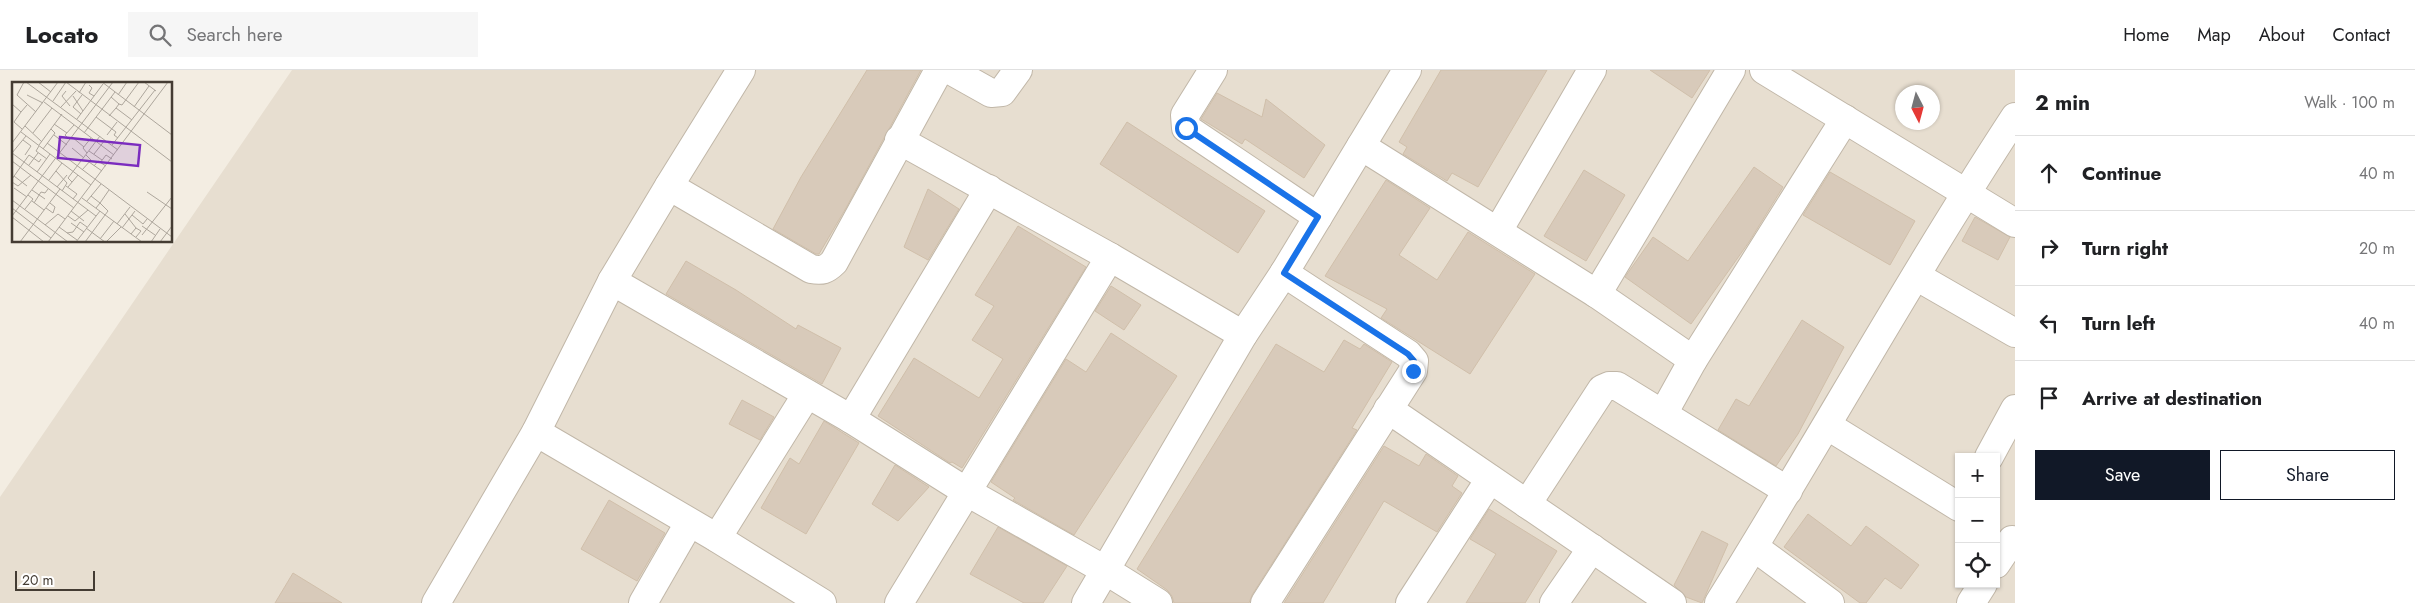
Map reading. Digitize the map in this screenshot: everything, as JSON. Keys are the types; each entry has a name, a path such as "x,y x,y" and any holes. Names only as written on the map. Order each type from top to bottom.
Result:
{"street":[{"path":"436,603 536,432 612,282 741,70"},
{"path":"669,186 811,269 821,271 828,269 834,262 899,140 939,70"},
{"path":"950,70 991,93 1002,92 1018,70"},
{"path":"1213,70 1185,115 1186,128 1318,217"},
{"path":"1086,603 1244,336 1407,70"},
{"path":"1498,231 1592,70"},
{"path":"1597,294 1731,70"},
{"path":"1764,70 2015,223"},
{"path":"1719,603 1828,426 1966,192 2015,117"},
{"path":"1663,414 1693,360 1845,118"},
{"path":"899,140 1110,257 1244,336"},
{"path":"1361,146 1597,294 1693,360"},
{"path":"851,419 989,189"},
{"path":"899,603 1110,257"},
{"path":"1265,603 1413,371 1414,361 1408,354 1284,273"},
{"path":"1916,276 2015,333"},
{"path":"612,282 851,419 967,492 1105,570 1158,603"},
{"path":"1527,504 1602,389 1609,386 1617,386 1788,491"},
{"path":"717,538 807,394"},
{"path":"1388,409 1672,603"},
{"path":"1991,453 2015,409"},
{"path":"1828,426 1955,505"},
{"path":"536,432 688,523 717,538 822,603"},
{"path":"1410,603 1490,479"},
{"path":"643,603 688,523"},
{"path":"2000,555 2008,537"},
{"path":"1754,547 1830,603"},
{"path":"1554,603 1592,548"},
{"path":"1971,603 1980,588"}],"shaded area":[{"path":"292,70 2015,70 2015,603 0,603 0,497"}],"building":[{"path":"867,70 921,70 846,208 819,254 816,254 773,229 801,177"},
{"path":"1441,70 1547,70 1478,187 1452,173 1447,181 1403,154 1407,147 1399,142"},
{"path":"1650,70 1710,70 1692,98"},
{"path":"1217,93 1262,117 1266,99 1325,145 1304,178 1245,139 1242,144 1201,119"},
{"path":"1127,122 1265,211 1238,253 1100,164"},
{"path":"1754,167 1783,187 1749,242 1691,324 1625,277 1653,237 1688,261"},
{"path":"1584,170 1625,195 1586,261 1544,236"},
{"path":"1830,172 1915,221 1890,265 1803,215"},
{"path":"1386,180 1430,208 1399,255 1437,280 1468,232 1535,274 1470,374 1381,318 1387,309 1325,276"},
{"path":"928,189 959,209 928,260 904,247"},
{"path":"1975,217 2010,237 1998,260 1962,241"},
{"path":"1018,226 1086,267 962,468 952,462 950,463 878,416 914,358 979,398 1003,359 972,340 994,306 975,295"},
{"path":"686,261 736,290 796,329 798,325 841,348 822,384 666,294"},
{"path":"1111,286 1141,305 1124,330 1095,311"},
{"path":"1802,320 1844,347 1798,434 1776,466 1718,430 1736,399 1749,406"},
{"path":"1111,333 1177,376 1074,535 1013,500 1015,498 991,482 1066,359 1086,372"},
{"path":"1344,340 1360,349 1364,344 1392,362 1352,428 1357,430 1252,595 1249,603 1174,603 1172,596 1167,590 1137,569 1276,344 1324,372"},
{"path":"742,400 774,417 760,440 729,424"},
{"path":"824,421 859,443 806,534 761,508 790,458 799,464"},
{"path":"1384,446 1419,466 1426,454 1458,476 1452,486 1462,493 1437,532 1384,501 1323,603 1284,603"},
{"path":"895,465 929,487 898,521 872,504"},
{"path":"609,500 665,533 637,581 581,549"},
{"path":"1489,509 1557,551 1525,603 1466,603 1496,554 1470,539"},
{"path":"1808,514 1851,546 1866,526 1919,565 1901,589 1885,578 1866,603 1860,603 1784,547"},
{"path":"998,527 1067,566 1043,603 1024,603 970,574"},
{"path":"1702,531 1728,544 1702,603 1686,597 1674,585"},
{"path":"293,573 342,603 275,603"}],"route":[{"path":"1186,128 1318,217 1284,273 1408,354 1414,361 1413,371"}]}
